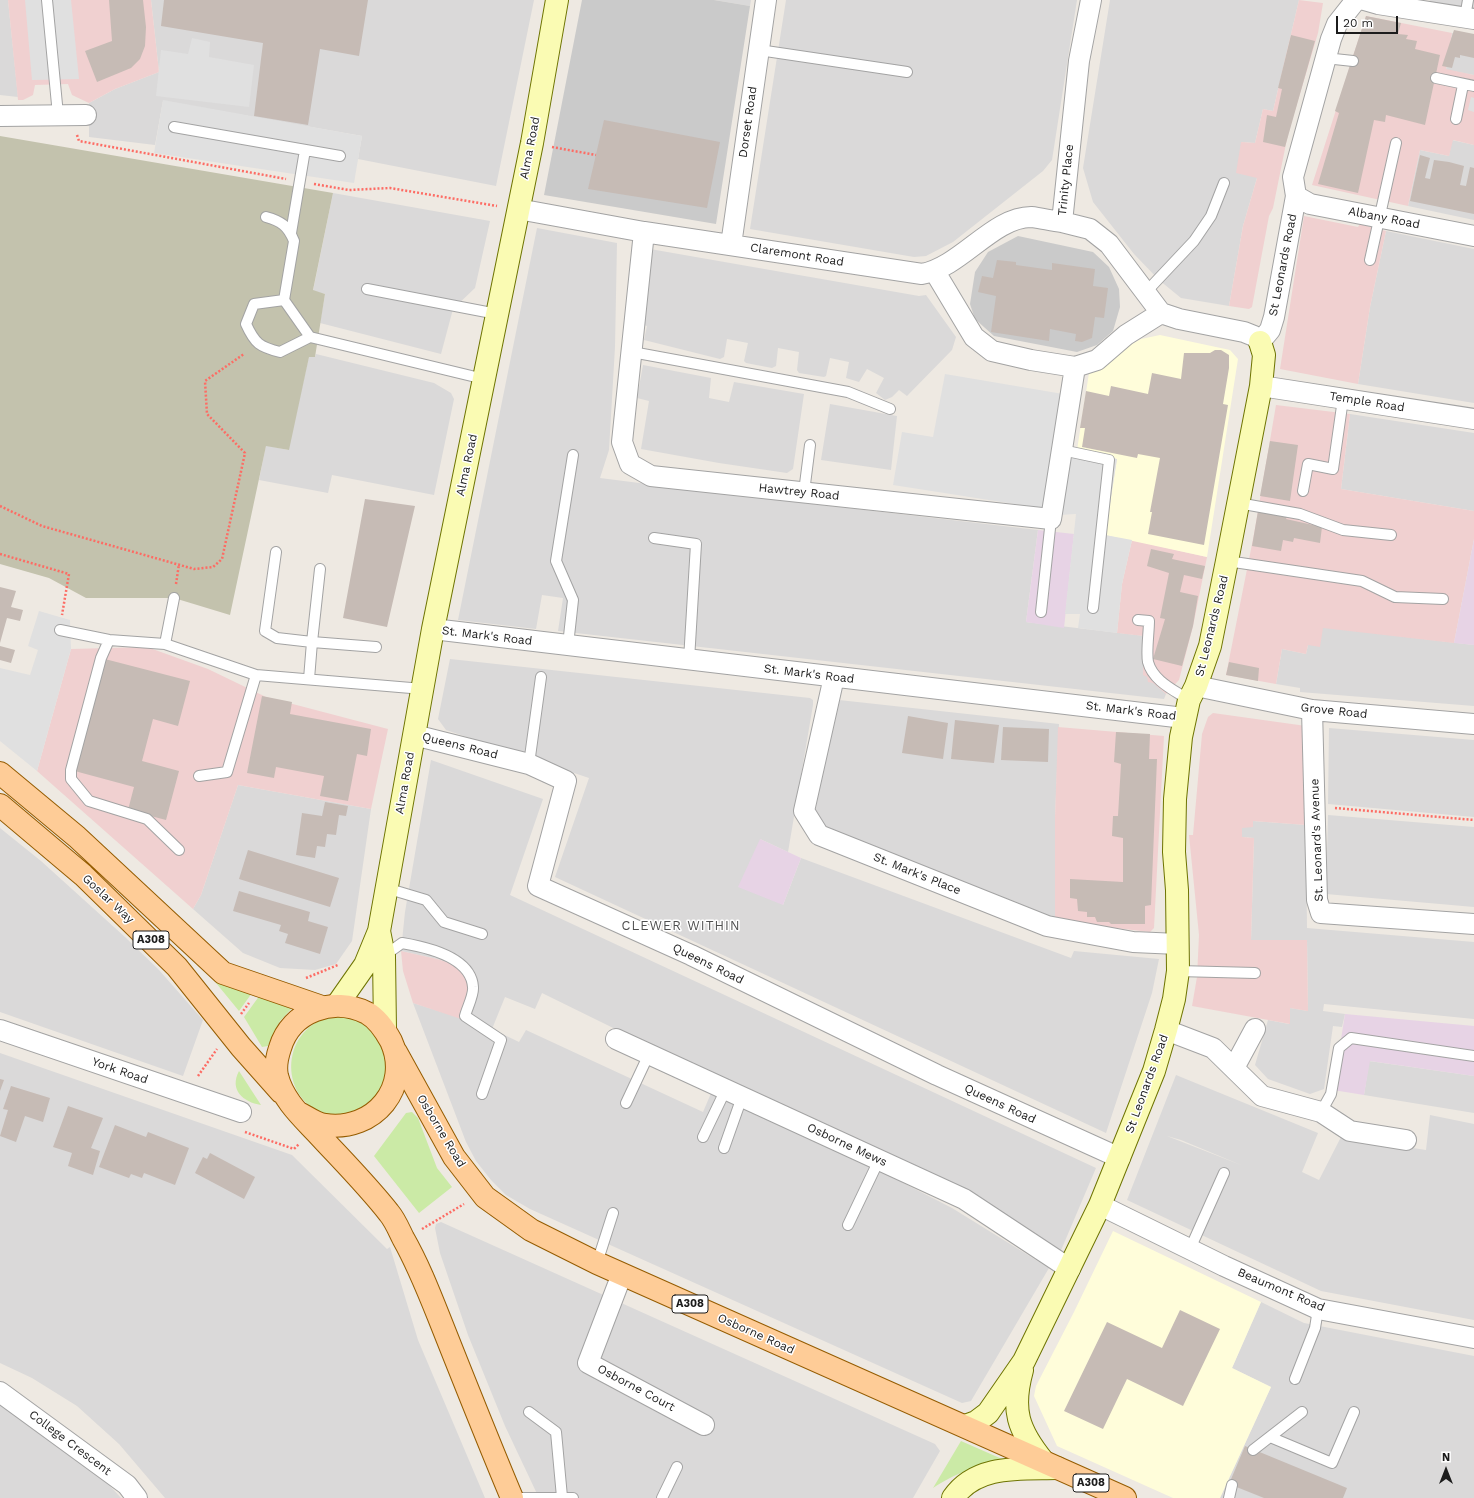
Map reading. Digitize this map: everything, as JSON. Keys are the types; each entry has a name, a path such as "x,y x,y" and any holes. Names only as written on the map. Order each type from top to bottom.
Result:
{"main road":[{"name":"Goslar Way","path":"0,773 77,837 223,973 330,1006"},
{"name":"Goslar Way","path":"0,805 83,875 177,967 241,1047 283,1095"},
{"name":"A308","path":"299,1113 323,1125 348,1126 367,1118 380,1109 392,1092 397,1072 396,1052 385,1030 370,1015 358,1009 330,1006 306,1014 290,1028 283,1038 277,1058 277,1075 283,1095 299,1113 315,1131 390,1214 419,1268 512,1498"},
{"name":"Osborne Road","path":"396,1052 454,1157 482,1193 531,1230 597,1263 1125,1498"}],"street":[{"name":"Alma Road","path":"330,1006 365,965 379,931 433,629 532,143 557,0"},
{"name":"Dorset Road","path":"731,245 766,0"},
{"name":"Trinity Place","path":"1091,0 1080,61 1062,222 1090,230 1109,244 1161,312 1179,320 1244,332 1254,336 1260,342"},
{"name":"St Leonards Road","path":"965,1426 976,1422 988,1413 1024,1362 1100,1205 1154,1071 1166,1030 1174,999 1178,971 1174,852 1175,799 1180,745 1190,701 1210,646 1228,561 1261,386 1264,356 1260,342 1270,330 1274,317 1296,196 1293,177 1325,58 1337,24 1356,0"},
{"path":"1364,0 1378,4 1469,12"},
{"path":"0,116 86,115"},
{"name":"Albany Road","path":"1296,196 1310,204 1474,236"},
{"name":"Claremont Road","path":"518,209 644,232 922,274 935,272 954,261 994,231 1012,222 1030,217 1062,222"},
{"name":"Hawtrey Road","path":"644,232 622,442 630,464 651,476 1050,519"},
{"path":"935,272 974,337 992,351 1075,367 1097,360 1126,335 1161,312"},
{"path":"1050,519 1075,367"},
{"name":"Temple Road","path":"1261,386 1474,419"},
{"name":"St. Mark's Road","path":"433,629 834,677 1190,701"},
{"name":"St. Mark's Place","path":"834,677 804,810 819,835 1048,926 1133,942 1178,944"},
{"name":"Grove Road","path":"1190,701 1474,724"},
{"name":"St. Leonard's Avenue","path":"1312,710 1317,900 1321,913 1474,924"},
{"name":"Queens Road","path":"414,735 529,764 566,782 538,886 691,955 937,1075 1120,1158"},
{"name":"Alma Road","path":"379,931 384,956 385,1030"},
{"path":"1234,1068 1255,1029"},
{"name":"York Road","path":"0,1030 241,1112"},
{"path":"1166,1030 1213,1048 1262,1096 1321,1112 1350,1131 1406,1140"},
{"name":"Osborne Mews","path":"616,1039 964,1199 1070,1269"},
{"name":"Beaumont Road","path":"1100,1205 1318,1309 1474,1338"},
{"name":"Osborne Court","path":"622,1274 588,1362 704,1425"},
{"name":"St Leonards Road","path":"1024,1362 1016,1395 1017,1415 1022,1431 1050,1465"},
{"name":"College Crescent","path":"0,1392 127,1485 137,1498"},
{"path":"953,1498 963,1486 974,1478 992,1472 1050,1465"}],"lane":[{"path":"47,0 58,115"},
{"path":"758,50 907,72"},
{"path":"1325,58 1353,61"},
{"path":"1436,78 1463,85 1474,86"},
{"path":"1456,119 1463,85"},
{"path":"174,127 340,156"},
{"path":"1370,260 1396,143"},
{"path":"291,233 305,150"},
{"path":"1146,292 1194,241 1212,216 1224,184"},
{"path":"266,217 277,220 286,225 294,241 284,300 310,337"},
{"path":"367,289 497,314"},
{"path":"284,300 254,304 246,324 253,339 263,348 280,352 310,337 484,379"},
{"path":"632,352 848,392 890,409"},
{"path":"1303,491 1308,464 1332,469 1343,399"},
{"path":"804,492 810,445"},
{"path":"1062,450 1109,460 1093,608"},
{"path":"568,645 573,600 556,561 573,455"},
{"path":"1238,502 1300,514 1343,530 1391,535"},
{"path":"1041,612 1050,519"},
{"path":"654,538 696,544 689,660"},
{"path":"276,552 265,631 278,638 376,647"},
{"path":"1228,561 1362,581 1395,597 1443,599"},
{"path":"309,679 320,569"},
{"path":"165,644 174,598"},
{"path":"1138,620 1149,621 1148,661 1158,679 1190,701"},
{"path":"60,630 109,640 165,644 256,675 423,689"},
{"path":"109,640 100,658 71,770 71,779 89,801 147,819 178,850"},
{"path":"199,776 227,772 256,675"},
{"path":"529,764 541,677"},
{"path":"386,888 426,900 444,922 482,934"},
{"path":"384,956 402,943 424,946 447,956 465,967 471,976 474,988 465,1016 501,1040 482,1094"},
{"path":"1178,971 1255,973"},
{"path":"1321,1112 1331,1094 1339,1048 1351,1038 1474,1056"},
{"path":"626,1103 649,1054"},
{"path":"703,1136 734,1093"},
{"path":"724,1148 734,1093"},
{"path":"848,1225 879,1160"},
{"path":"1190,1249 1224,1173"},
{"path":"597,1263 613,1213"},
{"path":"1295,1379 1315,1328 1318,1309"},
{"path":"529,1412 556,1432 562,1497"},
{"path":"1253,1450 1302,1412"},
{"path":"1270,1437 1332,1463 1354,1412"},
{"path":"662,1498 677,1467"},
{"path":"1229,1498 1232,1485"},
{"path":"512,1498 573,1498"}],"path":[{"path":"532,143 596,155"},
{"path":"0,506 42,526 194,569 213,567 222,559 245,453 208,414 205,381 244,354"},
{"path":"0,554 69,574 60,630"},
{"path":"174,598 179,564"},
{"path":"1315,806 1474,820"},
{"path":"241,1112 235,1129 294,1149 315,1131"},
{"path":"404,1240 482,1193"}],"shaded area":[{"path":"0,0 8,0 18,97 0,95"},
{"path":"8,0 151,0 159,72 115,89 89,103 72,95 68,84 35,85 33,95 23,100 18,100"},
{"path":"25,0 71,0 79,79 32,80"},
{"path":"151,0 534,0 496,186 358,159 362,136 163,101 155,145 89,137 89,103 115,89 159,72"},
{"path":"582,0 714,0 750,6 716,224 544,195"},
{"path":"714,0 751,0 750,6"},
{"path":"786,0 1077,0 1052,160 1043,171 953,242 926,256 914,257 750,229"},
{"path":"1110,0 1299,0 1273,111 1263,109 1255,143 1241,142 1257,178 1243,226 1229,306 1181,298 1159,280 1134,254 1093,202 1083,168"},
{"path":"1299,0 1323,3 1318,33 1288,134 1273,208 1269,216 1252,307 1249,309 1229,306 1243,226 1257,178 1236,173 1241,142 1255,143 1263,109 1273,111"},
{"path":"1430,0 1474,0 1474,17 1427,8"},
{"path":"1366,16 1452,33 1446,69 1474,75 1474,145 1453,140 1449,156 1420,150 1408,206 1312,185"},
{"path":"1452,33 1474,38 1474,75 1446,70"},
{"path":"192,38 210,42 209,57 254,65 249,107 156,96 161,50 188,54"},
{"path":"1471,97 1474,98 1474,112 1468,110"},
{"path":"163,100 362,136 354,183 154,153"},
{"path":"0,136 333,193 313,290 325,294 315,357 309,357 289,450 266,446 230,615 174,598 86,598 49,578 0,564"},
{"path":"1452,140 1474,145 1474,220 1408,206 1420,150 1449,156"},
{"path":"333,193 490,221 475,288 453,309 441,354 320,323 325,294 313,291"},
{"path":"1304,216 1358,227 1360,224 1386,231 1370,307 1358,384 1280,369"},
{"path":"537,228 617,243 615,347 609,450 600,478 1038,530 1026,622 1145,636 1148,677 1166,694 1164,699 558,631 563,598 542,595 536,629 458,620"},
{"path":"1386,231 1474,249 1474,403 1358,384 1370,307"},
{"path":"1018,236 1093,252 1109,267 1119,289 1120,307 1113,331 1097,345 1077,352 994,336 975,319 970,304 975,272 988,252"},
{"path":"650,249 919,296 926,295 956,337 952,350 907,396 899,390 892,397 885,400 876,393 884,378 867,369 859,382 846,378 849,362 830,358 826,376 824,377 799,373 797,370 799,352 778,348 776,366 772,368 746,363 744,361 748,343 727,339 724,357 720,359 644,340 647,326 643,325"},
{"path":"1160,335 1230,350 1238,359 1207,557 1105,535 1117,459 1077,450 1089,373 1100,369 1130,345 1141,339"},
{"path":"316,354 434,383 451,393 454,399 434,495 332,475 328,493 259,480 266,445 288,450 309,356 315,357"},
{"path":"643,365 711,378 709,398 729,402 734,382 804,394 793,469 787,473 641,449 649,401 637,398"},
{"path":"945,374 1063,394 1051,450 1117,459 1105,535 1132,540 1122,584 1117,633 1078,628 1080,614 1065,614 1076,514 1060,515 1040,508 893,485 902,432 933,437"},
{"path":"830,404 897,416 891,470 821,460"},
{"path":"1276,405 1350,414 1341,489 1474,511 1474,539 1454,643 1323,628 1320,647 1308,645 1306,654 1282,649 1276,684 1226,675 1254,534"},
{"path":"1350,414 1474,433 1474,511 1341,489"},
{"path":"1038,530 1074,534 1064,628 1026,622"},
{"path":"1474,539 1474,645 1454,643"},
{"path":"1132,540 1207,557 1193,626 1179,680 1166,694 1153,683 1148,682 1147,677 1143,675 1144,636 1117,633 1122,584"},
{"path":"39,611 70,620 71,649 37,771 0,741 0,668 30,675 38,650 28,646"},
{"path":"1323,627 1474,645 1474,706 1300,692 1300,688 1276,684 1282,649 1306,654 1308,645"},
{"path":"147,647 208,669 266,697 388,729 371,809 238,785 201,895 193,909 37,771 71,649"},
{"path":"450,659 810,698 813,700 788,852 760,839 783,905 801,858 1071,958 1074,951 1159,959 1152,993 1106,1133 555,877 589,778 446,730 438,719"},
{"path":"839,700 1059,724 1055,818 1055,921 811,835 835,703"},
{"path":"1213,713 1306,726 1304,787 1306,825 1253,821 1253,827 1242,828 1242,837 1254,838 1251,940 1307,940 1308,1011 1290,1008 1290,1024 1192,1006 1197,977 1199,935 1189,835 1193,835 1202,734 1208,717"},
{"path":"1058,727 1164,736 1154,928 1150,932 1055,921 1055,818"},
{"path":"1329,728 1474,740 1474,817 1328,804"},
{"path":"431,760 543,799 510,895 1096,1168 1059,1255 717,1079 542,993 535,1009 505,997 492,1029 519,1042 526,1030 703,1112 712,1091 808,1134 952,1208 1049,1268 971,1401 962,1403 530,1209 506,1195 491,1180 476,1161 466,1142 413,1003 461,1018 469,969 437,959 401,951 405,912"},
{"path":"238,785 371,809 352,941 336,964 315,970 280,968 243,953 193,909 201,895"},
{"path":"1328,815 1474,827 1474,907 1326,894"},
{"path":"1253,821 1306,825 1307,928 1474,942 1474,1019 1324,1004 1323,1011 1345,1014 1342,1027 1333,1026 1324,1089 1310,1094 1268,1079 1255,1065 1268,1020 1289,1024 1290,1008 1308,1011 1307,940 1251,940 1254,838 1242,837 1242,827"},
{"path":"0,828 41,861 125,937 159,970 203,1020 183,1076 0,1012"},
{"path":"760,839 801,858 783,905 738,887"},
{"path":"401,951 437,959 469,969 472,975 461,1019 413,1003 403,971"},
{"path":"1345,1014 1474,1026 1474,1076 1370,1061 1364,1095 1333,1090"},
{"path":"0,1053 292,1155 387,1249 390,1247 418,1340 485,1498 165,1498 119,1444 77,1406 32,1378 0,1363"},
{"path":"1369,1061 1474,1076 1474,1113 1364,1095"},
{"path":"1176,1075 1318,1133 1302,1172 1319,1180 1341,1137 1426,1150 1430,1115 1474,1124 1474,1320 1321,1291 1127,1200","holes":["1167,1136 1181,1140 1241,1165"]},
{"path":"441,1222 935,1444 940,1451 913,1498 539,1498 505,1426 468,1335 440,1253 435,1228 436,1224"},
{"path":"1113,1231 1261,1302 1232,1368 1271,1387 1220,1498 1173,1498 1057,1446 1034,1396 1036,1386"},
{"path":"1261,1302 1304,1323 1474,1356 1474,1498 1220,1498 1271,1387 1232,1368"},
{"path":"0,1401 81,1454 121,1498 0,1498"}],"green space":[{"path":"184,944 252,993 239,1011"},
{"path":"260,995 271,1001 288,1003 292,1008 280,1021 268,1046 262,1047 244,1017"},
{"path":"348,1015 378,1030 392,1075 363,1113 334,1117 313,1108 301,1097 294,1082 291,1066 294,1051 301,1036 313,1025 329,1017"},
{"path":"239,1071 261,1105 243,1098 240,1094 236,1084 236,1078"},
{"path":"412,1112 418,1118 437,1168 452,1187 419,1213 374,1156 406,1113"},
{"path":"961,1441 1002,1459 1001,1462 966,1471 933,1488"}],"building":[{"path":"109,0 143,0 146,27 145,46 140,59 131,68 97,82 85,51 112,41"},
{"path":"164,0 368,0 359,56 320,49 308,125 254,116 263,43 161,26"},
{"path":"1366,16 1401,23 1398,34 1408,35 1406,39 1417,41 1415,49 1440,55 1425,125 1386,115 1385,122 1374,120 1358,193 1318,184 1339,113 1335,111"},
{"path":"1454,30 1474,34 1474,58 1460,55 1460,58 1455,57 1452,68 1442,66"},
{"path":"1291,35 1315,41 1285,147 1263,142 1267,115 1276,117 1282,89 1278,88"},
{"path":"604,120 720,142 707,208 588,189"},
{"path":"1420,155 1430,158 1425,178 1430,179 1434,160 1449,162 1464,166 1460,185 1466,186 1470,167 1474,168 1474,214 1410,201"},
{"path":"997,260 1016,262 1016,265 1052,270 1052,263 1095,269 1093,286 1108,288 1104,318 1095,317 1092,338 1082,342 1075,341 1076,334 1050,329 1049,341 991,332 996,296 978,292 982,276 993,278"},
{"path":"1215,350 1221,350 1229,355 1229,368 1223,404 1228,405 1204,545 1148,534 1152,512 1150,512 1160,458 1138,454 1137,458 1082,447 1085,428 1080,428 1086,391 1109,396 1111,386 1148,394 1152,373 1181,379 1184,353 1210,353"},
{"path":"1270,441 1298,445 1290,501 1260,496"},
{"path":"365,499 415,506 387,627 343,618"},
{"path":"1258,511 1287,517 1286,519 1322,527 1320,543 1294,538 1293,542 1283,540 1281,551 1252,546"},
{"path":"1151,549 1174,554 1172,559 1205,566 1202,579 1184,575 1180,592 1198,596 1193,626 1182,666 1153,659 1165,619 1160,618 1169,573 1147,566"},
{"path":"0,587 16,591 11,607 23,610 20,621 7,618 0,643"},
{"path":"0,646 15,650 11,663 0,660"},
{"path":"101,658 190,681 178,726 153,719 142,761 179,771 166,820 128,810 134,787 71,770"},
{"path":"1229,662 1259,668 1258,681 1226,675"},
{"path":"262,696 292,702 290,714 371,729 367,756 357,754 348,801 320,796 324,776 276,767 274,778 247,773"},
{"path":"908,716 948,723 943,759 902,753"},
{"path":"955,720 999,725 994,763 951,759"},
{"path":"1003,727 1049,729 1048,762 1001,760"},
{"path":"1116,732 1150,734 1149,759 1157,759 1151,905 1145,906 1145,924 1111,924 1109,922 1097,922 1095,917 1087,917 1087,912 1078,911 1077,899 1070,898 1070,879 1123,882 1123,838 1112,836 1113,816 1118,816 1121,764 1114,762"},
{"path":"325,802 348,806 346,816 339,815 336,835 327,834 325,847 317,846 315,858 296,855 302,813 322,816"},
{"path":"248,850 339,878 330,907 239,879"},
{"path":"239,891 310,912 308,921 328,927 320,954 285,943 288,934 279,931 281,925 233,911"},
{"path":"0,1079 4,1080 0,1091"},
{"path":"11,1086 50,1098 43,1122 25,1116 16,1142 0,1136 8,1110 3,1109"},
{"path":"68,1106 103,1118 91,1148 100,1151 93,1175 68,1166 72,1153 53,1147"},
{"path":"115,1125 146,1137 148,1132 189,1148 175,1185 144,1173 142,1178 131,1174 129,1178 99,1167"},
{"path":"210,1153 255,1177 244,1199 195,1173 203,1157 207,1159"},
{"path":"1180,1310 1220,1329 1183,1406 1127,1379 1103,1429 1064,1411 1107,1322 1162,1348"},
{"path":"1245,1446 1347,1488 1343,1498 1264,1498 1229,1484"}],"district":[{"name":"CLEWER WITHIN","path":"681,926"}]}
